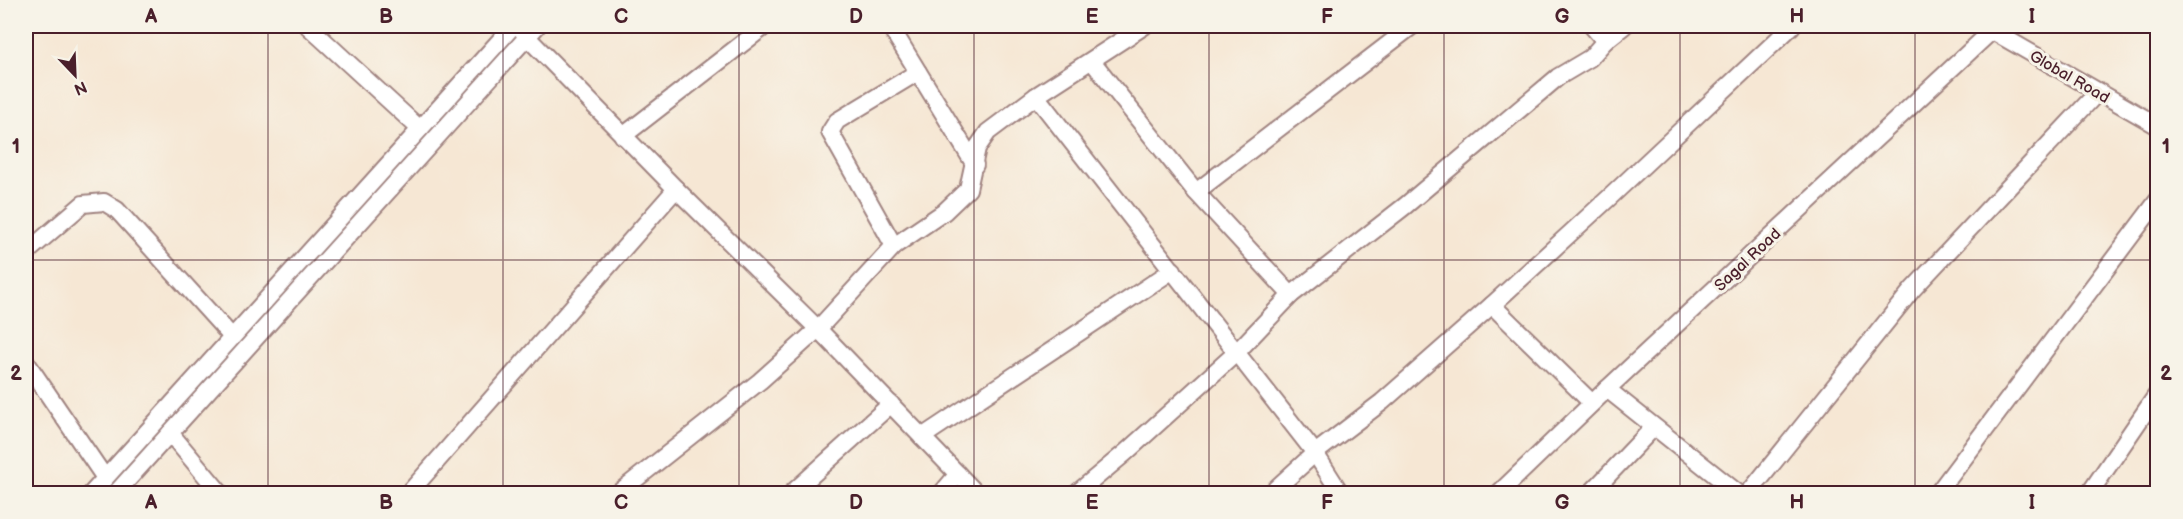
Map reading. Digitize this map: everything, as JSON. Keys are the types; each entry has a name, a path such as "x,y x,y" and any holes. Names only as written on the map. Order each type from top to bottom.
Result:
{"street":[{"path":"308,26 420,129"},
{"path":"91,494 513,26"},
{"path":"623,136 765,26"},
{"path":"890,26 975,165"},
{"path":"617,494 760,381 818,329 894,246 944,212 968,189 977,148 988,132 1036,96 1144,26"},
{"path":"1196,192 1412,26"},
{"path":"1592,26 1605,41"},
{"path":"1076,494 1236,353 1291,295 1405,206 1558,77 1590,58 1605,41 1624,26"},
{"path":"1270,494 1315,453 1382,402 1492,305 1792,26"},
{"name":"Global Road","path":"1991,27 2157,126"},
{"name":"Sagal Road","path":"1498,494 1991,27"},
{"path":"115,494 528,29 623,136 818,329 977,494"},
{"path":"1092,61 1196,192 1291,295"},
{"path":"894,246 830,132 837,121 918,72"},
{"path":"1748,494 1912,290 2098,92"},
{"path":"1036,96 1315,453 1341,494"},
{"path":"408,494 676,189"},
{"path":"1937,494 2157,200"},
{"path":"26,253 83,204 104,202 117,210 232,338"},
{"path":"922,437 1173,270"},
{"path":"1492,305 1592,403"},
{"path":"26,362 105,478"},
{"path":"1607,389 1738,494"},
{"path":"2089,494 2157,393"},
{"path":"791,494 891,404"},
{"path":"1590,494 1654,428"},
{"path":"170,433 221,494"},
{"path":"941,494 958,474"}]}
